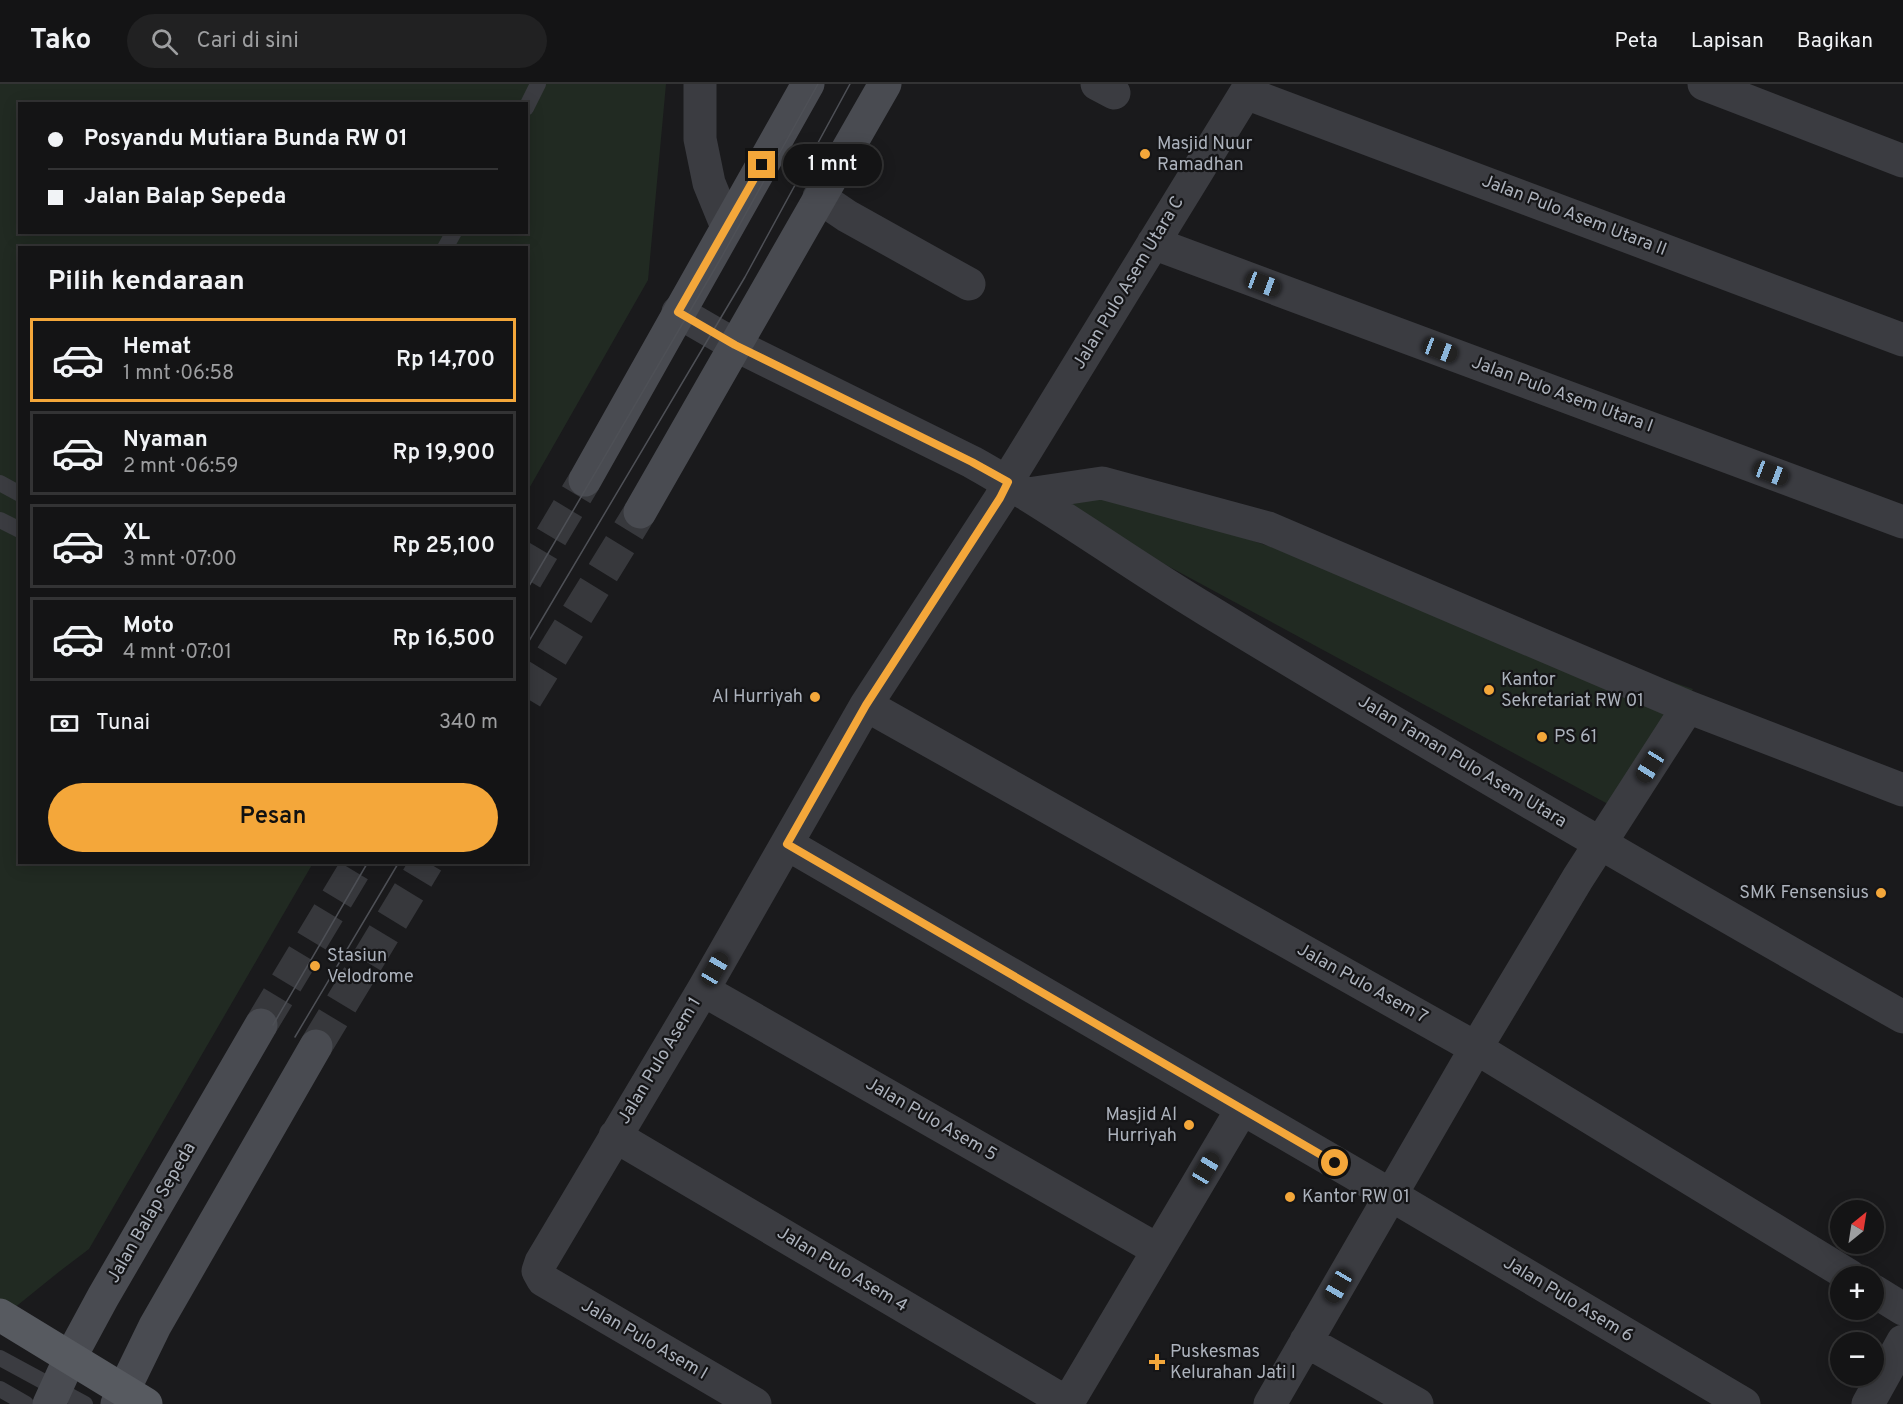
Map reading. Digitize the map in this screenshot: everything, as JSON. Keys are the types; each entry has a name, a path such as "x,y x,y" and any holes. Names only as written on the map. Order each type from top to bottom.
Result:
{"main road":[{"path":"585,480 808,84"},
{"path":"640,512 885,84"},
{"name":"Jalan Balap Sepeda","path":"53,1396 70,1358 103,1297 261,1025"},
{"path":"0,1315 70,1358 129,1400 155,1326 316,1046"}],"street":[{"path":"700,84 700,139 709,183 727,227"},
{"path":"1704,84 1903,162"},
{"name":"Jalan Pulo Asem Utara C","path":"1018,488 1153,243 1249,88"},
{"name":"Jalan Pulo Asem Utara II","path":"1249,88 1903,340"},
{"path":"819,197 848,216 969,284"},
{"name":"Jalan Pulo Asem Utara I","path":"1153,243 1903,522"},
{"name":"Jalan Taman Pulo Asem Utara","path":"678,312 735,345 972,462 1018,488 1205,609 1600,845 1903,1017"},
{"path":"1018,488 1102,483 1268,528 1688,706 1903,790"},
{"name":"Jalan Pulo Asem 1","path":"538,1271 541,1262 703,990 866,705 1000,498 1018,488"},
{"name":"Jalan Pulo Asem 7","path":"866,705 1476,1048 1834,1266"},
{"path":"1270,1404 1476,1048 1578,878 1688,706"},
{"name":"Jalan Pulo Asem 6","path":"787,844 1392,1195 1744,1404"},
{"name":"Jalan Pulo Asem 5","path":"703,990 1158,1250"},
{"path":"1068,1404 1242,1109"},
{"name":"Jalan Pulo Asem 4","path":"615,1136 1068,1404"},
{"name":"Jalan Pulo Asem I","path":"538,1271 543,1280 755,1404"},
{"path":"1884,1297 1903,1309"},
{"path":"1306,1341 1416,1404"},
{"path":"1868,1404 1903,1341"}],"lane":[{"path":"528,104 538,84"},
{"path":"0,483 18,493"},
{"path":"0,520 18,529"},
{"path":"0,1358 53,1396 85,1404"},
{"path":"0,1389 26,1404"}],"shaded area":[{"path":"0,84 666,84 648,280 528,490 528,246 18,246 18,864 312,864 89,1249 3,1317 0,1315"},
{"path":"1117,495 1693,689 1619,810 1042,498"}],"tunnel":[{"path":"528,576 585,480"},
{"path":"528,695 640,512"},
{"path":"261,1025 358,864"},
{"path":"316,1046 426,864"}],"tram line":[{"path":"528,588 721,258 818,84"},
{"path":"528,643 745,277 850,84"},
{"path":"273,1025 367,864"},
{"path":"295,1037 398,864"}],"place":[{"name":"Masjid Nuur Ramadhan","path":"1145,154"},
{"name":"Kantor Sekretariat RW 01","path":"1489,690"},
{"name":"Al Hurriyah","path":"815,697"},
{"name":"PS 61","path":"1542,737"},
{"name":"SMK Fensensius","path":"1881,893"},
{"name":"Stasiun Velodrome","path":"315,966"},
{"name":"Masjid Al Hurriyah","path":"1189,1125"},
{"name":"Kantor RW 01","path":"1290,1197"},
{"name":"Puskesmas Kelurahan Jati I","path":"1157,1362"}],"route":[{"path":"762,165 678,312 735,345 1008,482 1000,498 866,705 787,844 1335,1163"}]}
